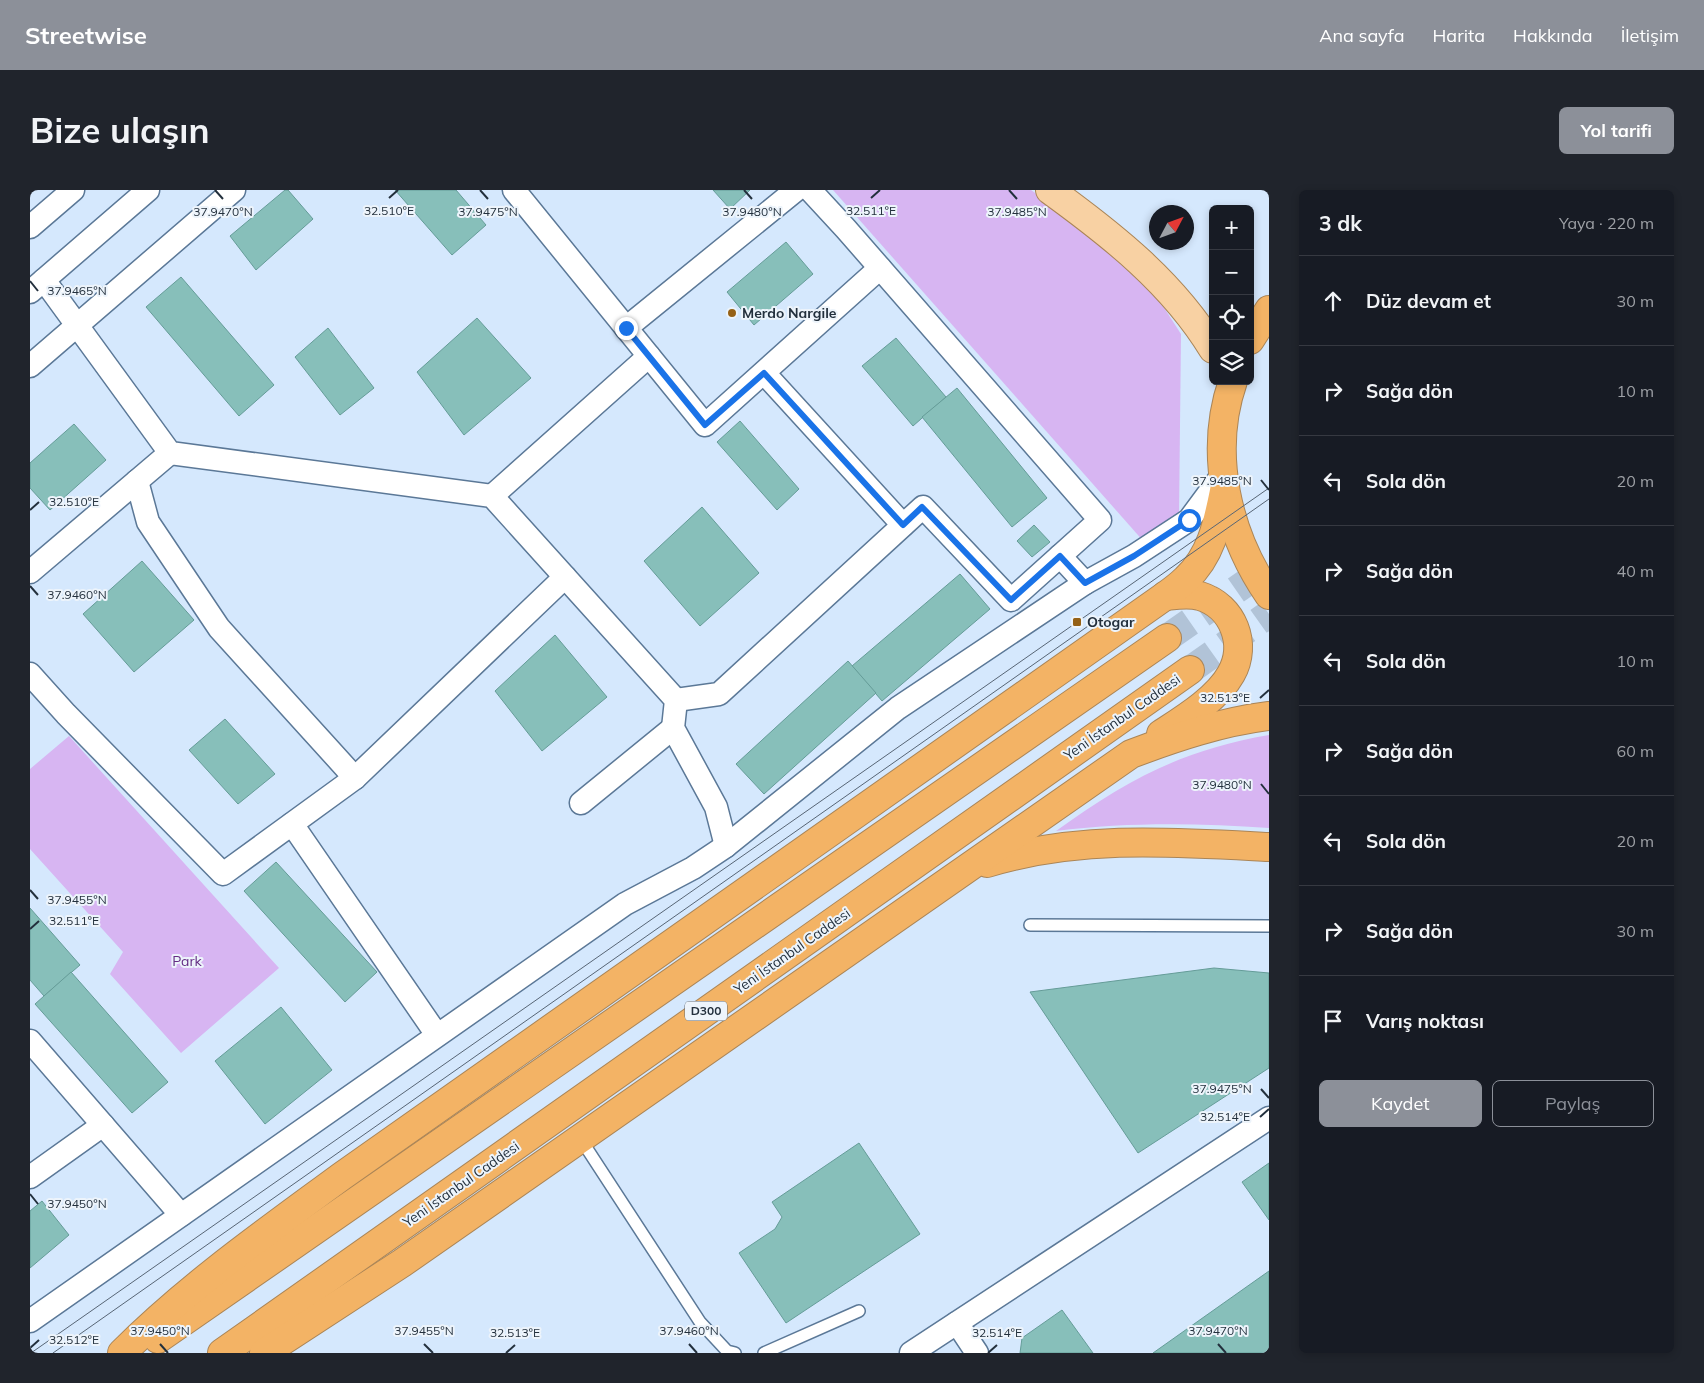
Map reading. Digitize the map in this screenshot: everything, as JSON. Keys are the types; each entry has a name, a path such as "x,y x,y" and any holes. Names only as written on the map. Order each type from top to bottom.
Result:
{"highway":[{"path":"1254,334 1269,310"},
{"path":"1232,385 1225,415 1222,454 1224,480 1233,525 1244,552 1269,595"},
{"path":"122,1353 153,1322 197,1285 335,1182 1187,579 1208,550 1217,524 1224,480"},
{"path":"264,1353 402,1263 1192,713 1223,685 1231,674 1237,660 1239,646 1237,633 1231,620 1212,601 1198,596 1165,596"},
{"path":"137,1353 1167,638"},
{"name":"Yeni İstanbul Caddesi","path":"222,1353 1190,670"},
{"path":"1131,754 1176,737 1248,719 1269,716"},
{"path":"958,875 1009,856 1070,846 1143,842 1269,847"}],"main road":[{"path":"1050,190 1106,232 1164,284 1180,302 1209,343"},
{"path":"1221,385 1225,415"}],"street":[{"path":"32,221 73,190"},
{"path":"148,190 37,286 78,324 170,453 492,496 676,700 673,728 716,807 726,846"},
{"path":"30,366 234,190"},
{"path":"514,190 705,425 880,268"},
{"path":"626,328 796,190"},
{"path":"676,700 719,694 922,507 1011,600 1100,520 810,190"},
{"path":"492,496 649,356"},
{"path":"764,373 903,525"},
{"path":"30,572 170,453"},
{"path":"30,1321 625,904 693,868 726,846 898,708 1085,583 1134,556 1189,520 1224,480"},
{"path":"137,481 148,522 219,628 355,778"},
{"path":"1060,556 1085,583"},
{"path":"30,674 66,714 223,874 355,778 565,577"},
{"path":"581,804 673,728"},
{"path":"292,824 437,1035"},
{"path":"30,1041 181,1215"},
{"path":"911,1353 1269,1118"},
{"path":"30,1177 104,1125"},
{"path":"957,1323 978,1353"}],"lane":[{"path":"1030,925 1269,926"},
{"path":"580,1138 700,1322 727,1350 735,1353"},
{"path":"764,1353 859,1312"}],"green space":[{"path":"833,190 1031,190 1060,211 1152,289 1181,334 1179,518 1145,543"},
{"path":"1269,735 1269,828 1162,824 1056,831 1107,797 1156,770 1209,749"},
{"name":"Park","path":"69,736 279,968 181,1053 110,974 123,952 30,849 30,769"}],"building":[{"path":"285,190 288,190 313,219 256,270 230,236"},
{"path":"395,190 456,190 486,225 452,255"},
{"path":"713,190 750,190 730,209"},
{"path":"786,242 813,274 754,325 727,292"},
{"path":"181,277 274,385 239,416 146,307"},
{"path":"477,318 531,378 464,435 417,372"},
{"path":"328,328 374,388 340,415 295,357"},
{"path":"896,338 946,397 913,426 862,366"},
{"path":"957,388 1047,498 1012,527 922,417"},
{"path":"740,421 799,489 777,510 717,442"},
{"path":"74,424 106,460 50,510 30,488 30,463"},
{"path":"702,507 759,573 700,626 644,561"},
{"path":"1034,525 1050,542 1032,557 1017,541"},
{"path":"142,561 194,620 134,672 83,614"},
{"path":"960,574 990,609 882,701 852,666"},
{"path":"555,635 607,697 542,751 495,691"},
{"path":"848,661 876,693 764,794 736,764"},
{"path":"225,719 275,774 238,804 189,750"},
{"path":"276,862 377,972 345,1002 244,891"},
{"path":"30,908 80,965 44,996 30,980"},
{"path":"1214,968 1269,973 1269,1068 1138,1153 1030,992"},
{"path":"71,972 168,1082 132,1113 35,1004"},
{"path":"281,1007 332,1070 265,1124 215,1061"},
{"path":"859,1143 920,1234 786,1323 739,1253 775,1229 782,1217 772,1202"},
{"path":"1269,1163 1269,1220 1242,1182"},
{"path":"42,1201 69,1235 30,1268 30,1211"},
{"path":"1269,1271 1269,1353 1153,1353"},
{"path":"1062,1310 1093,1353 1020,1353 1022,1338"}],"tunnel":[{"path":"1167,638 1269,567"},
{"path":"1190,670 1269,614"}],"tram line":[{"path":"31,1353 1269,488"},
{"path":"53,1353 1269,499"}],"place":[{"name":"Merdo Nargile","path":"732,313"},
{"name":"Otogar","path":"1077,622"}],"route":[{"path":"626,328 705,425 764,373 903,525 922,507 1011,600 1060,556 1085,583 1134,556 1189,520"}]}
